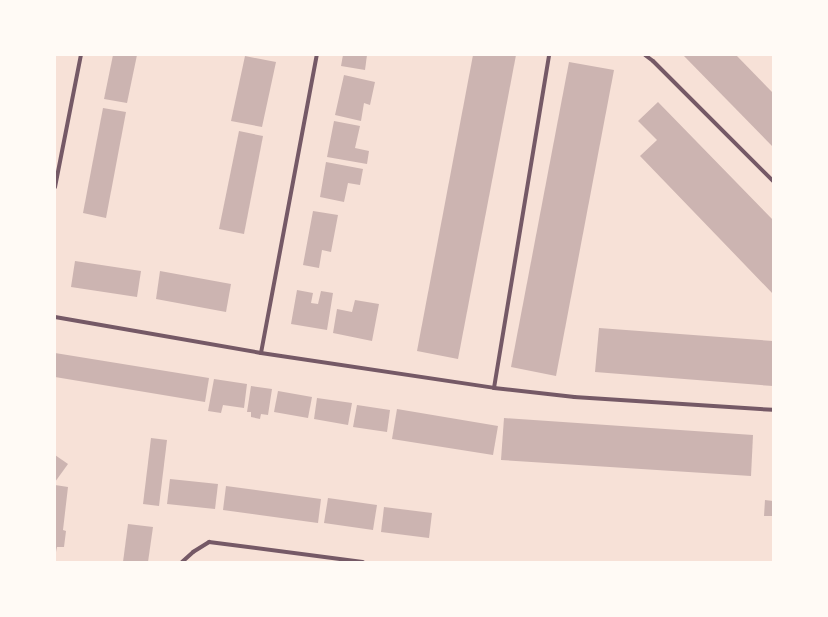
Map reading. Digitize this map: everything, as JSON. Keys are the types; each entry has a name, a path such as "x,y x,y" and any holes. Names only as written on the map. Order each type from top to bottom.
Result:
{"street":[{"path":"55,187 81,55"},
{"path":"261,353 317,55"},
{"path":"494,388 549,55"},
{"path":"645,55 653,61 773,181"},
{"path":"55,316 261,353 494,388 574,397 773,410"},
{"path":"182,562 209,542 363,562"}],"building":[{"path":"113,55 137,55 127,103 104,99"},
{"path":"343,55 367,55 365,70 341,66"},
{"path":"473,55 516,55 458,359 417,351"},
{"path":"683,55 736,55 773,93 773,147"},
{"path":"245,56 276,62 262,127 231,121"},
{"path":"569,62 614,70 556,376 511,367"},
{"path":"344,75 375,82 370,105 364,103 361,121 335,115"},
{"path":"658,102 773,220 773,294 640,156 657,140 638,121"},
{"path":"103,108 126,112 106,218 83,213"},
{"path":"334,121 360,126 355,148 369,151 367,164 327,157"},
{"path":"239,131 263,136 244,234 219,229"},
{"path":"326,162 363,169 360,185 348,183 344,202 320,197"},
{"path":"313,211 338,215 331,252 322,250 319,268 303,265"},
{"path":"75,261 141,271 137,297 71,287"},
{"path":"160,271 231,284 226,312 156,299"},
{"path":"297,290 313,293 311,303 318,304 321,291 333,293 327,330 291,324"},
{"path":"355,300 379,304 372,341 333,333 337,309 352,312"},
{"path":"599,328 773,341 773,386 595,372"},
{"path":"55,353 209,378 205,402 55,377"},
{"path":"214,379 247,384 244,408 223,405 221,413 208,411"},
{"path":"251,386 272,389 268,415 261,414 260,419 251,417 251,412 247,412"},
{"path":"278,391 312,397 308,418 274,412"},
{"path":"317,398 352,403 348,425 314,419"},
{"path":"357,405 390,410 387,432 353,427"},
{"path":"397,409 498,426 493,455 392,439"},
{"path":"504,418 753,435 751,476 501,460"},
{"path":"151,438 167,440 159,506 143,504"},
{"path":"55,455 68,464 55,482"},
{"path":"170,479 218,484 215,509 167,504"},
{"path":"55,485 68,487 63,530 66,531 64,547 57,547 56,552"},
{"path":"226,486 321,499 318,523 223,510"},
{"path":"328,498 377,505 373,530 324,523"},
{"path":"765,500 773,501 773,516 764,516"},
{"path":"384,507 432,513 429,538 381,532"},
{"path":"128,524 153,527 148,562 123,562"}]}
